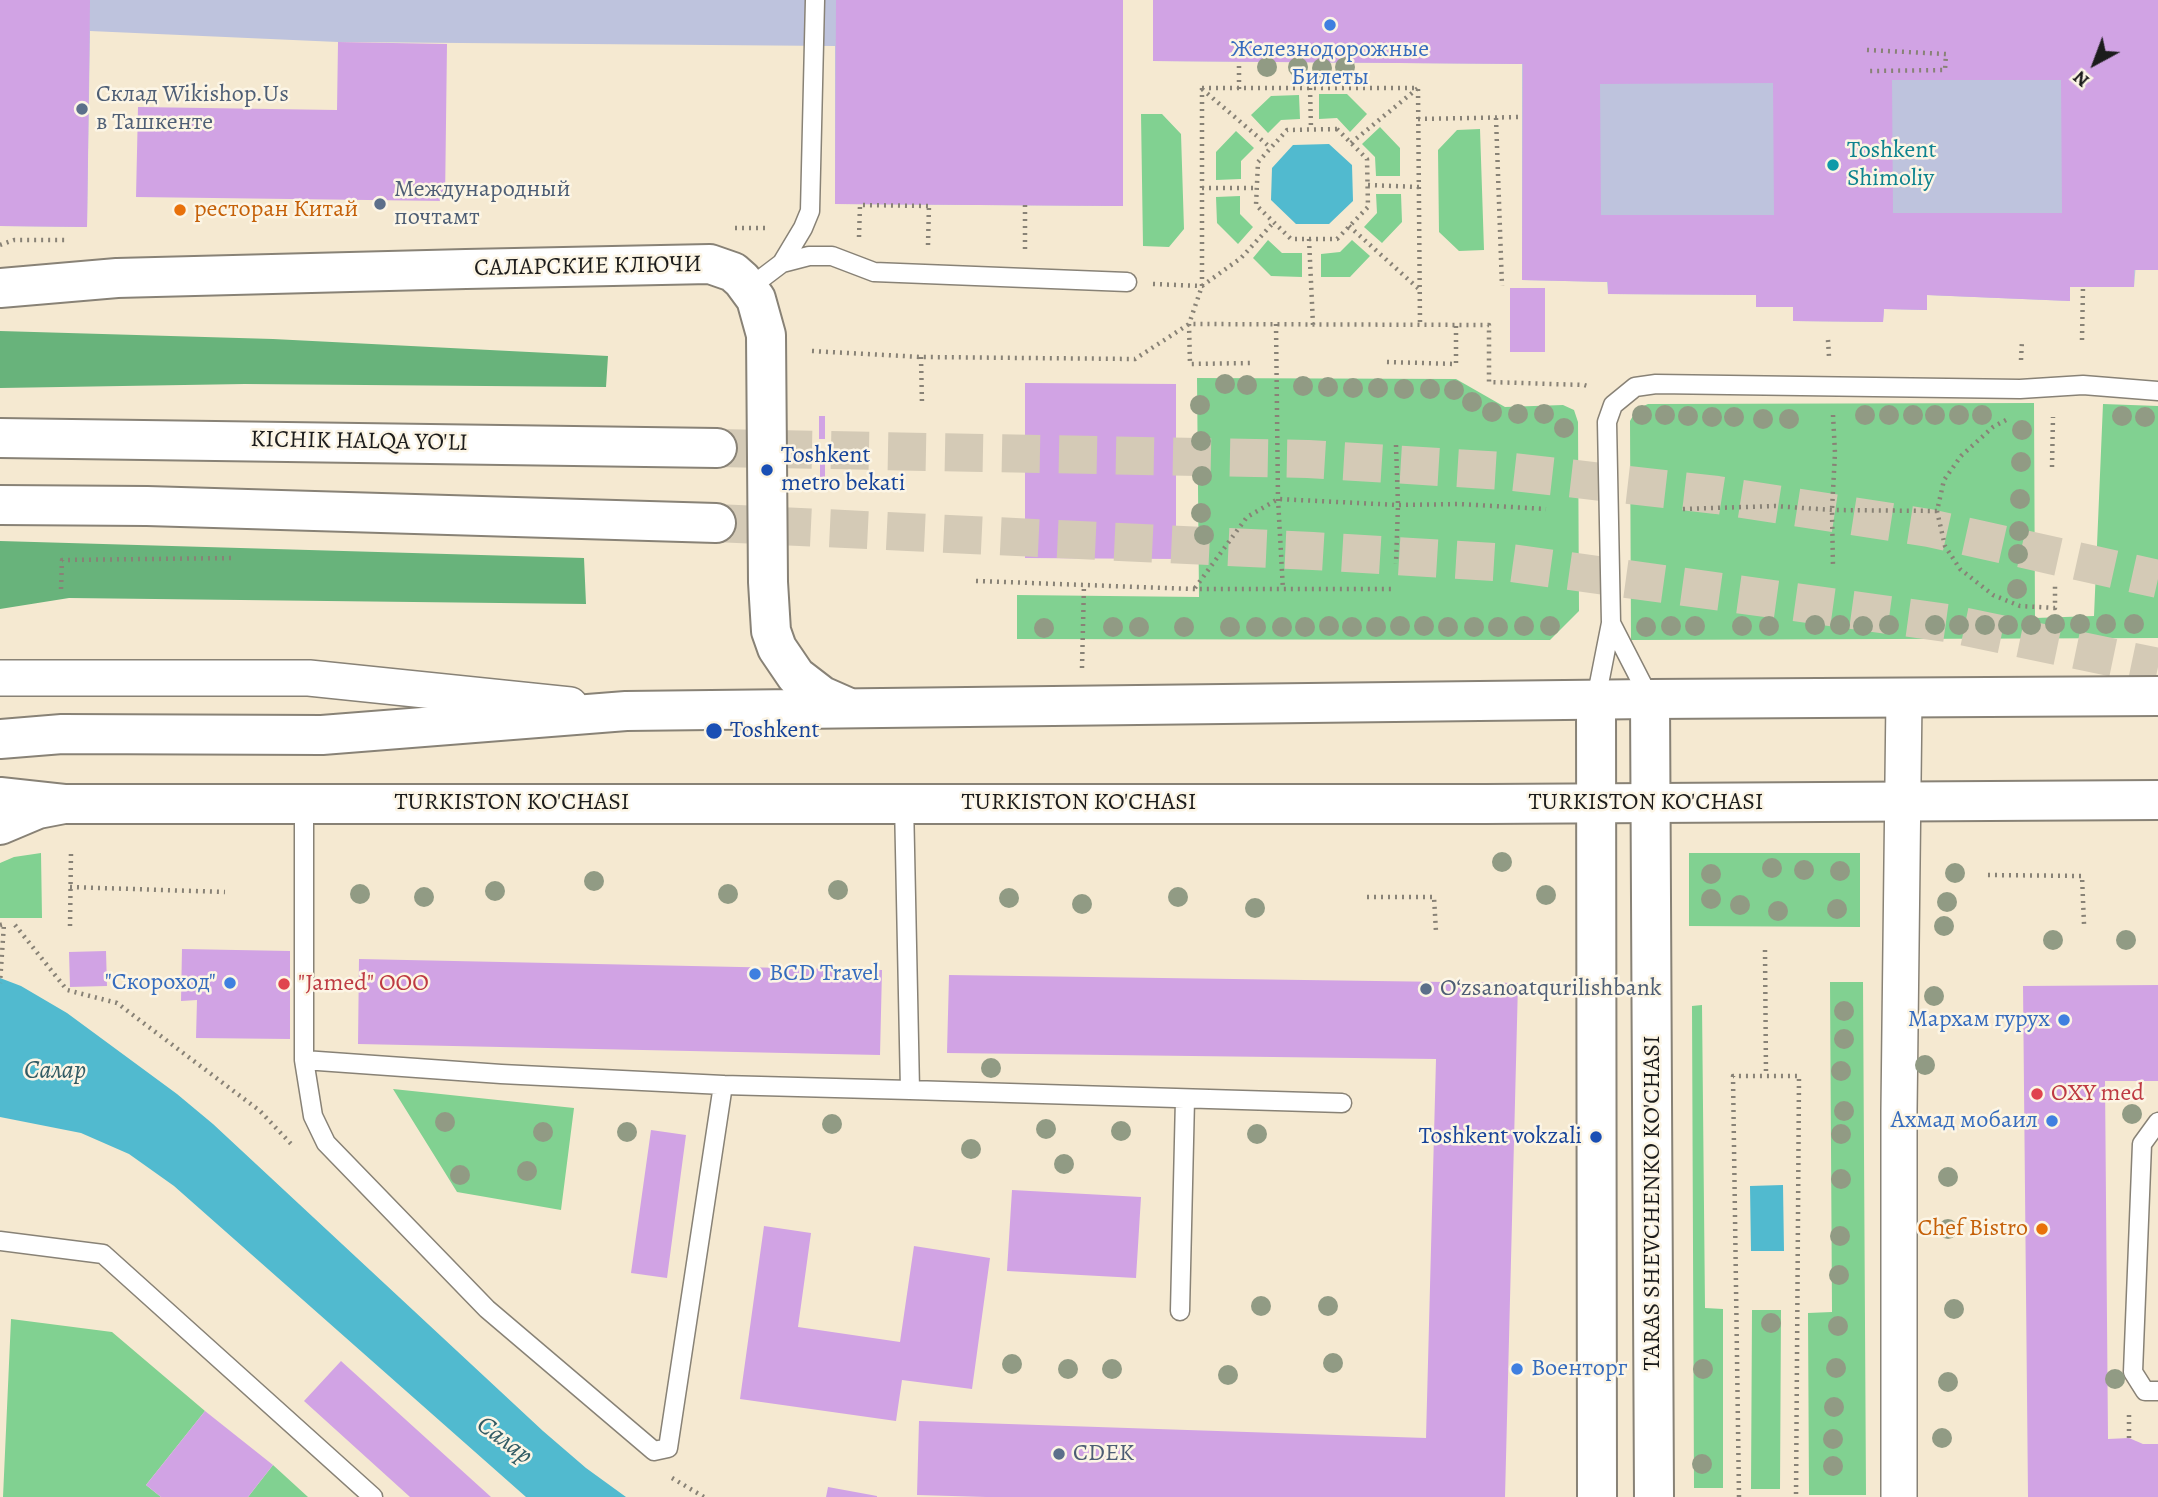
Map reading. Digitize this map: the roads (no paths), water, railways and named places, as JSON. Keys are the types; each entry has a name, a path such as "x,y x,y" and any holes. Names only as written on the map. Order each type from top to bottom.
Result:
{"main road":[{"name":"САЛАРСКИЕ КЛЮЧИ","path":"0,288 117,278 710,264 733,272 749,288"},
{"path":"749,288 760,310 766,335 768,592 771,631 777,648 796,676 822,696 849,708"},
{"name":"KICHIK HALQA YO'LI","path":"0,438 717,447"},
{"path":"0,505 716,523"},
{"path":"0,739 73,734 323,735 626,710 1596,699 2158,696"},
{"path":"1596,699 1597,1497"},
{"name":"TARAS SHEVCHENKO KO'CHASI","path":"1650,699 1654,1497"},
{"name":"TURKISTON KO'CHASI","path":"0,797 64,804 1596,804 2158,800"},
{"path":"0,825 38,809 64,804"}],"street":[{"path":"0,678 309,678 626,710"},
{"path":"1899,1497 1899,1110 1904,698"}],"lane":[{"path":"749,288 782,263 810,211 815,0"},
{"path":"782,263 809,256 832,256 874,272 1127,282"},
{"path":"1596,699 1611,623 1606,433 1609,413 1619,399 1635,387 1656,384 2020,390 2083,385 2158,391"},
{"path":"1611,623 1650,699"},
{"path":"904,802 910,1090"},
{"path":"304,803 304,1060 313,1116 326,1143 487,1309 654,1451 668,1448 723,1085"},
{"path":"304,1060 501,1074 723,1085 1342,1103"},
{"path":"1180,1311 1185,1098"},
{"path":"2158,1122 2142,1144 2133,1372 2145,1391 2158,1391"},
{"path":"0,1241 103,1254 373,1497"}],"water":[{"path":"1329,144 1352,165 1353,201 1329,224 1296,224 1271,200 1272,168 1293,145"},
{"name":"Салар","path":"0,978 21,986 67,1013 177,1094 213,1124 543,1431 586,1468 626,1497 526,1497 174,1186 129,1154 81,1133 0,1117"},
{"path":"1783,1185 1784,1251 1751,1251 1750,1186"}],"tunnel":[{"path":"717,448 1308,459 1505,471 1717,495 1929,528 2158,579"},
{"path":"716,523 1511,563 1947,623 2158,667"}],"place":[{"name":"Железнодорожные Билеты","path":"1330,25"},
{"name":"Склад Wikishop.Us в Ташкенте","path":"82,109"},
{"name":"Toshkent Shimoliy","path":"1833,165"},
{"name":"Международный почтамт","path":"380,204"},
{"name":"ресторан Китай","path":"180,210"},
{"name":"Toshkent metro bekati","path":"767,470"},
{"name":"Toshkent","path":"714,731"},
{"name":"BCD Travel","path":"755,974"},
{"name":"\"Скороход\"","path":"230,983"},
{"name":"\"Jamed\" OOO","path":"284,984"},
{"name":"Oʻzsanoatqurilishbank","path":"1426,989"},
{"name":"Мархам гурух","path":"2064,1020"},
{"name":"OXY med","path":"2037,1094"},
{"name":"Ахмад мобаил","path":"2052,1121"},
{"name":"Toshkent vokzali","path":"1596,1137"},
{"name":"Chef Bistro","path":"2042,1229"},
{"name":"Военторг","path":"1517,1369"},
{"name":"CDEK","path":"1059,1454"}]}
